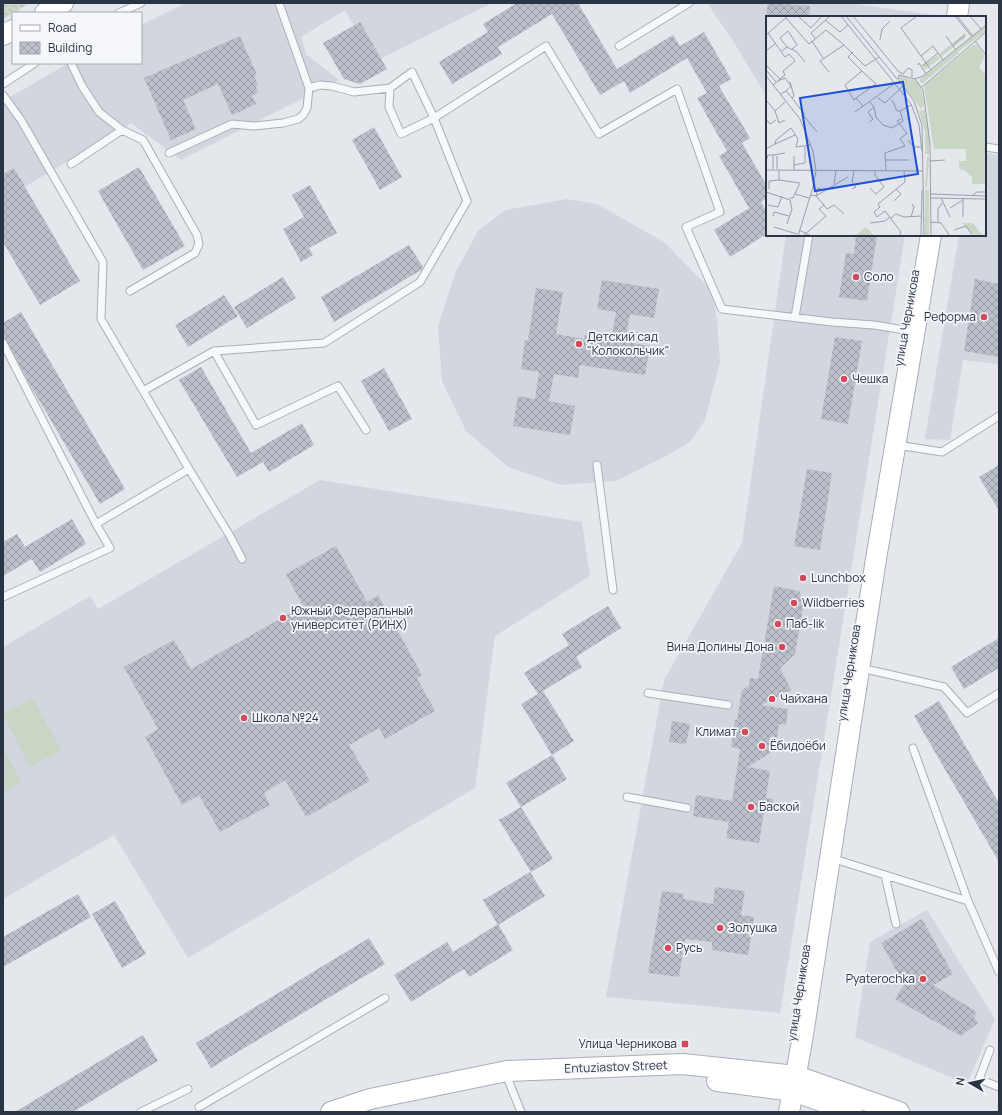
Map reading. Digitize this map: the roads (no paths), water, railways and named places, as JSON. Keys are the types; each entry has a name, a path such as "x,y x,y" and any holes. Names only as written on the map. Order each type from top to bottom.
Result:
{"street":[{"path":"47,12 62,3"},
{"path":"957,16 959,3"},
{"path":"966,16 969,3"},
{"path":"3,35 12,30"},
{"name":"улица Черникова","path":"789,1112 790,1083 867,559 921,236"},
{"name":"улица Черникова","path":"779,1112 790,1083 830,858 895,445 931,236"},
{"name":"Entuziastov Street","path":"331,1112 370,1099 507,1071 683,1064 790,1083 899,1112"},
{"path":"363,1112 375,1108 510,1082 682,1077 790,1083 852,1112"}],"lane":[{"path":"121,12 141,3"},
{"path":"169,153 232,124 254,126 284,123 298,119 303,115 307,108 309,88 279,3"},
{"path":"619,46 689,3"},
{"path":"390,88 389,107 401,134 434,118 546,46 599,134 677,89 720,212 686,227 722,309 832,322 874,324 905,330"},
{"path":"3,84 33,64"},
{"path":"71,64 82,86 99,112 122,130 143,140 197,235 199,244 195,253 130,291"},
{"path":"143,391 214,351 324,344 420,282 467,201 434,118 412,72 390,88 354,92 332,86 320,85 309,88"},
{"path":"3,95 21,120 103,262 101,319 230,536 242,559"},
{"path":"71,164 122,130"},
{"path":"986,147 999,149"},
{"path":"794,317 809,236"},
{"path":"3,343 96,524 110,548 3,597"},
{"path":"214,351 256,425 338,386 366,430"},
{"path":"895,445 942,452 999,416"},
{"path":"597,465 613,590"},
{"path":"96,524 189,469"},
{"path":"859,668 944,687 967,713 999,693"},
{"path":"648,693 728,705"},
{"path":"913,748 968,901 999,972"},
{"path":"627,797 687,808"},
{"path":"830,858 968,901"},
{"path":"885,875 896,924"},
{"path":"199,1107 385,998"},
{"path":"990,1050 979,1079 999,1087"},
{"path":"510,1082 521,1112"},
{"path":"141,1112 188,1089"}],"place":[{"name":"Соло","path":"856,277"},
{"name":"Реформа","path":"984,317"},
{"name":"Детский сад \"Колокольчик\"","path":"579,344"},
{"name":"Чешка","path":"844,379"},
{"name":"Lunchbox","path":"803,578"},
{"name":"Wildberries","path":"794,603"},
{"name":"Южный Федеральный университет (РИНХ)","path":"283,618"},
{"name":"Паб-lik","path":"778,624"},
{"name":"Вина Долины Дона","path":"782,647"},
{"name":"Чайхана","path":"772,699"},
{"name":"Школа №24","path":"244,718"},
{"name":"Климат","path":"745,732"},
{"name":"Ёбидоёби","path":"762,746"},
{"name":"Баской","path":"751,807"},
{"name":"Золушка","path":"720,928"},
{"name":"Русь","path":"668,948"},
{"name":"Pyaterochka","path":"923,979"},
{"name":"Улица Черникова","path":"685,1044"}]}
